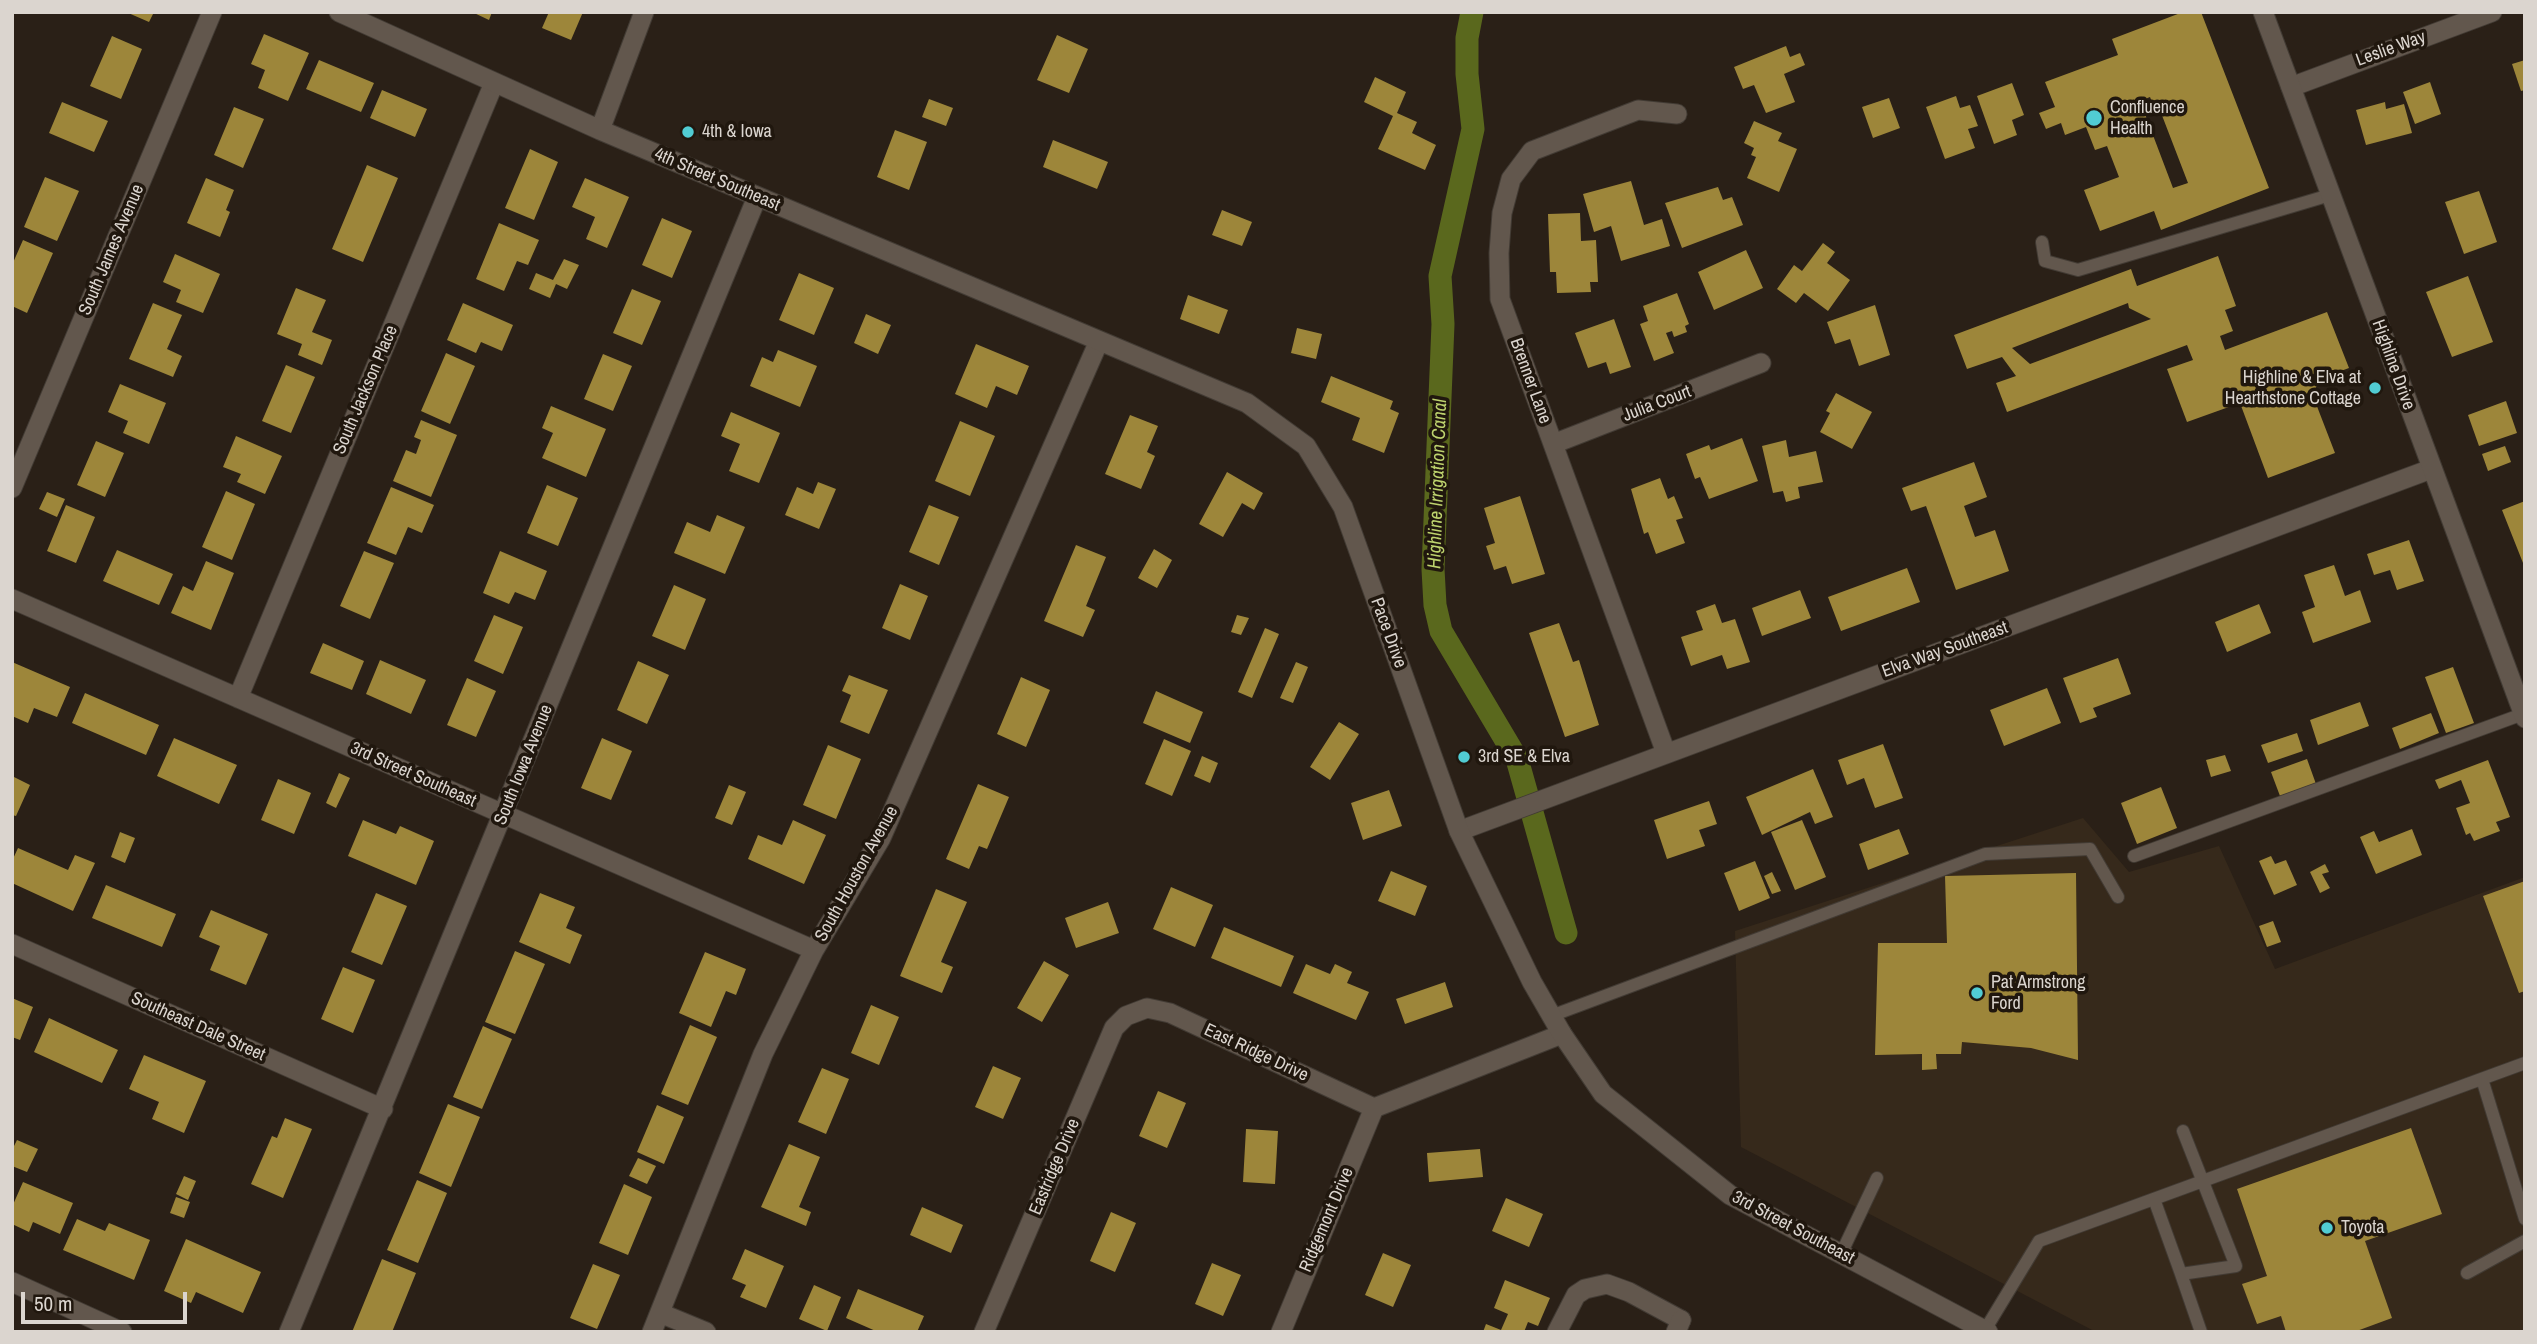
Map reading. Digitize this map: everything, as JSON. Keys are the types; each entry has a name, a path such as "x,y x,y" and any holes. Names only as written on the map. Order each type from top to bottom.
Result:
{"street":[{"name":"South James Avenue","path":"12,488 212,12"},
{"name":"4th Street Southeast","path":"339,12 600,130 1099,341"},
{"path":"600,130 644,12"},
{"name":"Highline Drive","path":"2263,12 2524,716"},
{"name":"Leslie Way","path":"2291,87 2492,12"},
{"name":"South Jackson Place","path":"237,698 495,83"},
{"name":"Brenner Lane","path":"1666,754 1500,299 1502,213 1511,179 1532,150 1637,110 1677,114"},
{"name":"South Iowa Avenue","path":"289,1332 383,1110 757,197"},
{"name":"Pace Drive","path":"1099,341 1247,403 1306,446 1342,507 1459,831 1562,1034"},
{"name":"South Houston Avenue","path":"652,1332 763,1054 814,950 881,838 1099,341"},
{"name":"Julia Court","path":"1553,444 1762,363"},
{"name":"Elva Way Southeast","path":"1459,831 2431,469"},
{"name":"3rd Street Southeast","path":"12,599 814,950"},
{"name":"Southeast Dale Street","path":"12,944 383,1110"},
{"name":"East Ridge Drive","path":"1136,1012 1147,1008 1170,1013 1374,1108"},
{"name":"Eastridge Drive","path":"985,1332 1114,1028 1126,1016 1136,1012"},
{"path":"1374,1108 1562,1034"},
{"name":"3rd Street Southeast","path":"1562,1034 1603,1094 1730,1195 1987,1331"},
{"name":"Ridgemont Drive","path":"1281,1332 1374,1108"},
{"path":"12,1282 122,1332"},
{"path":"1557,1332 1576,1295 1585,1289 1607,1284 1629,1292 1678,1326"},
{"path":"660,1313 706,1332"}],"lane":[{"path":"2042,242 2045,261 2078,270 2330,195"},
{"path":"2134,856 2524,716"},
{"path":"1551,1016 1985,854 2090,849 2118,897"},
{"path":"1987,1331 2039,1241 2525,1063"},
{"path":"2482,1079 2525,1219"},
{"path":"2181,1275 2236,1266 2183,1131"},
{"path":"1841,1254 1877,1178"},
{"path":"2154,1199 2201,1332"},
{"path":"2467,1273 2525,1241"}],"shaded area":[{"path":"2083,818 2129,872 2219,846 2275,969 2525,877 2525,1332 2096,1332 1741,1147 1735,931"}],"building":[{"path":"126,12 154,12 149,22"},
{"path":"472,12 492,12 489,20"},
{"path":"549,12 583,12 571,40 542,28"},
{"name":"Confluence Health","path":"2183,12 2201,12 2269,188 2161,230 2154,211 2100,231 2084,190 2119,177 2107,146 2095,150 2086,127 2065,135 2061,123 2046,129 2039,113 2055,107 2045,82 2118,55 2112,39","holes":["2150,97 2154,107 2158,105 2188,183 2173,188 2140,101"]},
{"path":"264,34 309,53 288,101 258,88 265,70 251,64"},
{"path":"1057,35 1088,49 1069,93 1037,80"},
{"path":"112,36 142,49 121,99 90,86"},
{"path":"1786,46 1790,57 1800,53 1805,65 1784,74 1795,102 1766,113 1754,85 1743,89 1734,67"},
{"path":"319,60 374,83 361,112 306,89"},
{"path":"2525,60 2525,90 2521,91 2512,64"},
{"path":"1375,77 1406,92 1397,113 1417,122 1412,133 1436,145 1425,170 1378,149 1393,116 1364,102"},
{"path":"2430,82 2441,114 2415,124 2403,92"},
{"path":"2012,83 2024,115 2012,120 2017,135 1994,144 1977,96"},
{"path":"382,90 427,109 415,137 370,118"},
{"path":"1956,96 1960,108 1970,105 1978,126 1968,129 1975,148 1945,159 1926,107"},
{"path":"1889,98 1900,128 1873,138 1862,107"},
{"path":"929,99 953,108 946,126 922,117"},
{"path":"62,102 108,121 94,152 49,133"},
{"path":"2385,102 2386,109 2404,104 2412,133 2366,145 2356,110"},
{"path":"234,107 264,119 243,168 214,155"},
{"path":"1754,121 1782,133 1778,141 1797,149 1779,192 1747,178 1756,157 1751,155 1754,148 1744,143"},
{"path":"895,130 927,142 909,190 877,177"},
{"path":"1053,140 1108,162 1097,189 1043,167"},
{"path":"530,149 558,162 534,220 505,208"},
{"path":"367,165 398,178 363,262 332,249"},
{"path":"45,177 79,191 57,241 24,227"},
{"path":"206,178 234,190 226,210 230,212 220,237 187,223"},
{"path":"585,178 629,197 607,248 586,239 595,217 572,207"},
{"path":"1631,181 1644,225 1662,219 1670,246 1621,261 1611,226 1594,232 1583,194"},
{"path":"1718,187 1723,200 1732,197 1743,225 1682,248 1665,203"},
{"path":"2479,191 2497,242 2464,254 2445,202"},
{"path":"1222,210 1252,222 1242,246 1212,235"},
{"path":"1580,213 1581,241 1596,240 1598,282 1590,282 1591,292 1557,293 1556,272 1550,272 1548,214"},
{"path":"662,218 692,231 672,278 642,265"},
{"path":"499,223 539,240 528,265 517,261 504,291 476,279"},
{"path":"23,240 53,253 27,313 12,306 12,265"},
{"path":"1823,243 1835,252 1827,263 1850,280 1828,311 1804,293 1796,303 1777,289 1794,265 1802,271"},
{"path":"1746,250 1763,288 1714,310 1698,272"},
{"path":"175,254 220,274 203,313 176,302 181,290 163,282"},
{"path":"2218,256 2236,306 2225,310 2233,331 2220,336 2225,350 2327,312 2349,368 2319,379 2313,396 2335,453 2268,478 2240,403 2187,422 2167,369 2193,360 2187,345 2007,412 1996,383 2016,376 2002,357 1967,369 1954,335 2131,269 2137,286","holes":["2128,303 2129,308 2151,319 2030,364 2012,348"]},
{"path":"564,259 579,265 567,289 556,284 550,298 529,289 536,273 553,280"},
{"path":"799,273 834,288 814,335 779,320"},
{"path":"2468,276 2493,342 2452,357 2426,292"},
{"path":"296,288 326,300 312,332 332,340 322,365 298,355 302,344 277,334"},
{"path":"632,289 661,301 642,345 613,333"},
{"path":"1677,293 1689,324 1685,326 1687,332 1674,337 1672,331 1666,333 1674,353 1654,361 1640,324 1648,321 1643,306"},
{"path":"1188,295 1228,310 1219,334 1180,319"},
{"path":"153,303 182,315 167,349 182,356 173,377 129,359"},
{"path":"463,303 513,325 502,351 481,342 476,353 447,340"},
{"path":"1875,305 1890,355 1859,366 1850,339 1835,344 1827,322"},
{"path":"866,314 891,325 878,354 854,343"},
{"path":"1614,319 1631,367 1610,374 1606,362 1588,368 1575,333"},
{"path":"1297,328 1322,334 1316,359 1291,353"},
{"path":"976,344 1029,366 1017,395 996,386 987,408 955,394"},
{"path":"778,350 817,366 800,407 750,386 762,357 773,362"},
{"path":"446,353 475,366 450,424 421,411"},
{"path":"603,354 632,366 613,411 584,399"},
{"path":"286,365 315,377 291,433 262,421"},
{"path":"1331,376 1393,401 1390,409 1399,413 1384,453 1352,440 1360,418 1321,402"},
{"path":"120,384 166,403 149,444 123,433 128,421 108,412"},
{"path":"1836,393 1872,412 1852,449 1820,432 1830,413 1826,411"},
{"path":"2506,401 2517,433 2479,446 2468,415"},
{"path":"551,406 606,429 586,477 542,458 553,433 542,428"},
{"path":"731,412 780,433 759,483 729,471 740,444 721,436"},
{"path":"1130,415 1158,426 1147,452 1155,456 1141,489 1105,474"},
{"path":"421,420 457,435 431,497 393,481 406,450 416,454 421,440 414,437"},
{"path":"960,421 995,436 970,496 935,481"},
{"path":"236,436 282,456 265,494 237,482 241,474 223,467"},
{"path":"1742,438 1758,481 1709,499 1700,477 1695,479 1686,454 1709,445 1711,450"},
{"path":"1786,440 1789,457 1816,451 1823,482 1798,487 1800,498 1786,502 1783,491 1773,493 1762,446"},
{"path":"96,441 124,453 105,497 77,485"},
{"path":"2505,446 2511,462 2488,471 2482,454"},
{"path":"1974,462 1987,497 1964,506 1975,537 1995,530 2009,571 1956,590 1926,506 1911,511 1902,488"},
{"path":"1227,472 1263,493 1254,510 1242,503 1223,537 1199,524"},
{"path":"1660,478 1668,499 1674,496 1683,518 1676,520 1685,543 1656,554 1648,532 1644,534 1631,489"},
{"path":"818,482 836,489 819,529 785,515 797,487 813,494"},
{"path":"547,485 578,498 558,546 527,533"},
{"path":"391,487 434,505 422,533 408,527 396,555 367,543"},
{"path":"226,491 255,504 232,560 202,547"},
{"path":"47,492 65,499 57,517 39,509"},
{"path":"1520,496 1545,574 1512,584 1506,566 1494,570 1486,546 1495,543 1484,508"},
{"path":"2525,501 2525,568 2502,510"},
{"path":"66,505 95,517 76,563 47,551"},
{"path":"929,505 959,517 939,565 909,552"},
{"path":"717,515 745,527 725,574 674,553 687,522 710,532"},
{"path":"2409,540 2424,581 2397,590 2390,570 2374,575 2367,554"},
{"path":"1076,545 1106,557 1086,606 1095,610 1083,637 1044,621"},
{"path":"1154,549 1172,560 1157,588 1138,578"},
{"path":"117,550 173,574 159,605 103,581"},
{"path":"364,551 394,563 370,619 340,606"},
{"path":"500,551 547,571 535,600 515,592 509,604 483,593"},
{"path":"206,561 234,573 211,630 171,613 183,586 193,591"},
{"path":"2334,565 2345,596 2360,590 2371,622 2313,643 2302,612 2315,607 2304,575"},
{"path":"1907,568 1920,602 1841,631 1828,597"},
{"path":"900,584 928,596 910,640 882,628"},
{"path":"674,585 706,599 685,650 652,636"},
{"path":"1800,590 1811,618 1762,636 1752,608"},
{"path":"1715,604 1722,623 1735,619 1750,662 1727,669 1722,655 1691,666 1681,637 1703,630 1696,611"},
{"path":"2259,604 2271,633 2227,652 2215,622"},
{"path":"494,615 523,627 503,674 474,661"},
{"path":"1237,615 1249,618 1241,635 1231,632"},
{"path":"1559,623 1573,662 1579,660 1599,725 1565,737 1529,633"},
{"path":"1265,628 1279,634 1252,698 1238,692"},
{"path":"323,643 364,661 352,690 310,673"},
{"path":"2118,658 2131,694 2093,708 2097,717 2080,723 2063,678"},
{"path":"380,660 426,680 411,714 366,694"},
{"path":"638,661 669,675 647,724 617,710"},
{"path":"12,662 70,687 57,717 34,708 28,723 12,716"},
{"path":"1296,662 1308,667 1293,703 1280,698"},
{"path":"2453,667 2474,723 2446,733 2425,677"},
{"path":"849,675 888,690 869,734 840,722 851,695 842,691"},
{"path":"1021,677 1050,690 1026,747 997,734"},
{"path":"467,678 496,691 476,737 447,725"},
{"path":"2047,688 2061,723 2004,746 1990,710"},
{"path":"1156,691 1203,712 1190,743 1143,723"},
{"path":"85,693 159,725 146,755 72,723"},
{"path":"2360,702 2369,726 2318,745 2310,720"},
{"path":"2431,713 2439,733 2400,749 2392,728"},
{"path":"1339,722 1359,734 1330,780 1310,767"},
{"path":"2297,733 2303,751 2268,763 2261,745"},
{"path":"174,738 237,765 219,804 157,776"},
{"path":"602,738 632,751 611,800 581,788"},
{"path":"1164,739 1191,751 1172,796 1145,784"},
{"path":"1883,744 1903,798 1875,808 1864,778 1847,785 1838,760"},
{"path":"828,745 861,759 836,819 803,805"},
{"path":"2225,755 2231,771 2211,777 2206,760"},
{"path":"1202,756 1218,763 1210,783 1194,776"},
{"path":"2307,759 2316,784 2280,796 2271,772"},
{"path":"2488,760 2510,817 2496,822 2500,831 2474,841 2470,833 2466,835 2456,808 2470,803 2461,780 2439,789 2435,780"},
{"path":"1813,769 1833,817 1815,824 1810,812 1762,835 1746,797"},
{"path":"339,773 350,778 336,808 326,803"},
{"path":"12,776 30,785 16,816 12,815"},
{"path":"278,779 311,793 294,834 261,820"},
{"path":"978,784 1009,797 987,849 979,846 969,869 946,859"},
{"path":"729,785 746,792 732,825 715,818"},
{"path":"2161,787 2177,828 2137,844 2121,803"},
{"path":"1389,790 1402,826 1363,840 1351,803"},
{"path":"1709,801 1717,824 1699,830 1705,846 1667,859 1654,820"},
{"path":"363,820 396,834 400,826 434,841 416,885 348,856"},
{"path":"793,820 826,835 804,884 748,859 758,835 782,845"},
{"path":"1802,820 1826,877 1795,890 1771,832"},
{"path":"1899,829 1909,854 1868,870 1859,844"},
{"path":"2412,829 2422,855 2376,874 2360,837 2374,831 2379,842"},
{"path":"120,832 135,838 125,863 111,857"},
{"path":"18,848 68,870 75,855 95,863 73,911 12,883 12,861"},
{"path":"2271,856 2275,864 2286,860 2297,885 2274,895 2259,861"},
{"path":"1755,861 1770,898 1739,911 1724,873"},
{"path":"2325,864 2329,872 2322,874 2330,888 2320,893 2310,872"},
{"path":"1391,871 1427,886 1415,916 1378,901"},
{"path":"1772,872 1781,891 1772,894 1764,876"},
{"name":"Pat Armstrong Ford","path":"2076,873 2078,1060 2031,1048 1962,1042 1961,1054 1936,1054 1937,1069 1922,1070 1922,1054 1875,1055 1878,943 1947,943 1945,876"},
{"path":"2525,881 2525,991 2519,993 2483,896"},
{"path":"106,885 176,914 162,947 92,918"},
{"path":"1171,887 1213,905 1195,947 1153,929"},
{"path":"936,889 967,902 941,962 953,967 942,993 900,976"},
{"path":"376,893 407,906 382,965 351,952"},
{"path":"540,893 575,907 566,928 582,935 570,964 519,942"},
{"path":"1108,902 1119,933 1076,948 1065,918"},
{"path":"211,910 268,934 246,985 210,970 220,946 199,937"},
{"path":"2273,921 2281,942 2267,947 2259,926"},
{"path":"1224,927 1294,956 1281,987 1211,958"},
{"path":"515,951 545,964 515,1034 485,1022"},
{"path":"705,952 746,969 736,995 726,991 711,1027 679,1013"},
{"path":"1044,961 1069,975 1042,1022 1017,1008"},
{"path":"1306,964 1330,974 1335,964 1352,972 1347,983 1369,992 1356,1020 1293,993"},
{"path":"343,967 375,980 353,1033 321,1019"},
{"path":"1445,982 1453,1007 1405,1024 1396,999"},
{"path":"12,998 33,1007 20,1040 12,1037"},
{"path":"871,1005 899,1017 879,1065 851,1053"},
{"path":"49,1018 118,1050 102,1083 34,1052"},
{"path":"690,1025 717,1037 688,1105 661,1094"},
{"path":"483,1026 512,1039 482,1109 453,1097"},
{"path":"144,1055 206,1081 184,1133 152,1119 159,1102 129,1089"},
{"path":"993,1066 1021,1078 1003,1119 975,1107"},
{"path":"822,1068 849,1079 826,1134 798,1122"},
{"path":"1158,1091 1186,1103 1167,1148 1139,1136"},
{"path":"448,1104 480,1117 451,1187 419,1173"},
{"path":"657,1105 684,1117 664,1164 637,1152"},
{"path":"285,1118 312,1129 283,1198 251,1184 272,1136 277,1138"},
{"name":"Toyota","path":"2411,1128 2442,1214 2365,1241 2392,1318 2354,1332 2286,1332 2281,1316 2257,1324 2242,1284 2267,1276 2237,1189"},
{"path":"1246,1129 1278,1131 1275,1184 1243,1182"},
{"path":"17,1140 38,1149 27,1172 12,1166 12,1150"},
{"path":"789,1144 820,1157 799,1207 811,1212 806,1226 761,1207"},
{"path":"1480,1149 1483,1177 1429,1182 1427,1153"},
{"path":"638,1158 656,1166 647,1184 629,1176"},
{"path":"184,1176 196,1181 188,1200 176,1194"},
{"path":"417,1180 447,1193 418,1263 387,1250"},
{"path":"23,1182 73,1203 60,1234 33,1222 29,1232 12,1224 12,1207"},
{"path":"624,1184 652,1197 628,1255 599,1243"},
{"path":"176,1197 190,1202 184,1218 170,1213"},
{"path":"1506,1198 1543,1214 1529,1247 1492,1231"},
{"path":"922,1207 963,1225 951,1253 910,1235"},
{"path":"1111,1212 1136,1223 1115,1272 1090,1261"},
{"path":"77,1219 105,1231 109,1223 150,1240 134,1280 63,1250"},
{"path":"186,1239 261,1272 243,1313 196,1292 191,1303 164,1291"},
{"path":"745,1249 784,1266 766,1308 740,1297 746,1285 732,1279"},
{"path":"1383,1253 1411,1265 1393,1307 1365,1295"},
{"path":"382,1259 416,1273 392,1332 352,1332"},
{"path":"1212,1263 1241,1275 1223,1316 1195,1304"},
{"path":"593,1264 620,1275 597,1329 570,1318"},
{"path":"1505,1280 1550,1298 1538,1326 1528,1322 1524,1332 1483,1332 1486,1324 1501,1330 1508,1314 1494,1308"},
{"path":"814,1285 841,1297 827,1331 799,1319"},
{"path":"858,1289 924,1316 917,1332 878,1332 846,1318"}],"waterway":[{"name":"Highline Irrigation Canal","path":"1472,12 1467,38 1467,74 1473,129 1440,276 1443,324 1433,569 1435,605 1441,631 1517,759 1566,933"}],"place":[{"name":"Confluence Health","path":"2094,118"},
{"name":"4th & Iowa","path":"688,132"},
{"name":"Highline & Elva at Hearthstone Cottage","path":"2375,388"},
{"name":"3rd SE & Elva","path":"1464,757"},
{"name":"Pat Armstrong Ford","path":"1977,993"},
{"name":"Toyota","path":"2327,1228"}]}
